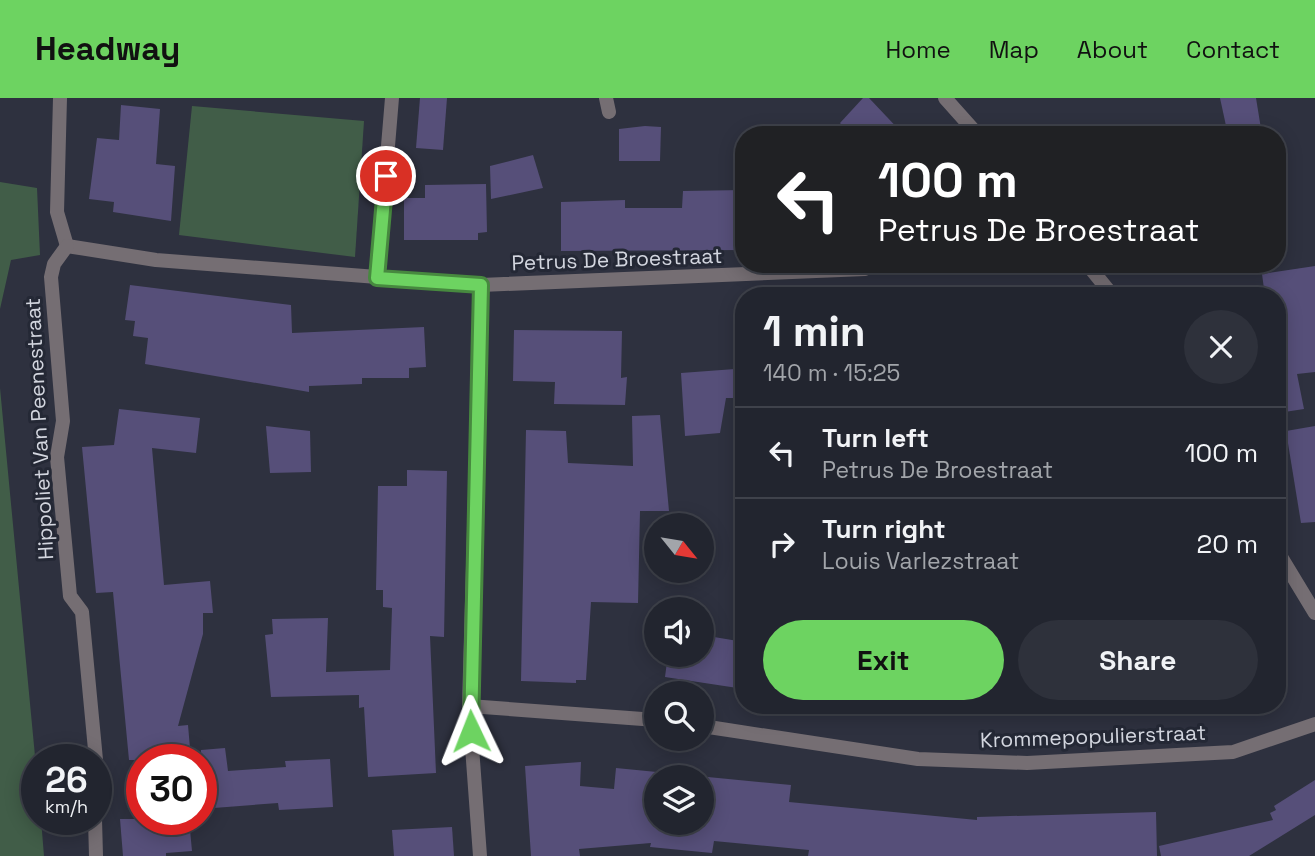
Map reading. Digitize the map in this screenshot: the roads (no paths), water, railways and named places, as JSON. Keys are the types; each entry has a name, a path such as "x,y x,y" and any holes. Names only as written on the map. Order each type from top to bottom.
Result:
{"street":[{"path":"60,98 57,212 67,246"},
{"path":"377,278 392,98"},
{"path":"945,98 970,126"},
{"name":"Petrus De Broestraat","path":"67,246 156,260 481,285 769,273"},
{"name":"Hippoliet Van Peenestraat","path":"67,246 54,264 51,277 63,421 57,457 70,596 82,612 94,744"},
{"path":"1094,273 1106,287"},
{"path":"480,856 469,706 481,285"},
{"path":"1286,565 1315,613"},
{"path":"469,706 644,719"},
{"name":"Krommepopulierstraat","path":"714,728 918,759 1027,763 1233,752 1315,724"},
{"name":"Hippoliet Van Peenestraat","path":"96,835 96,856"}]}
